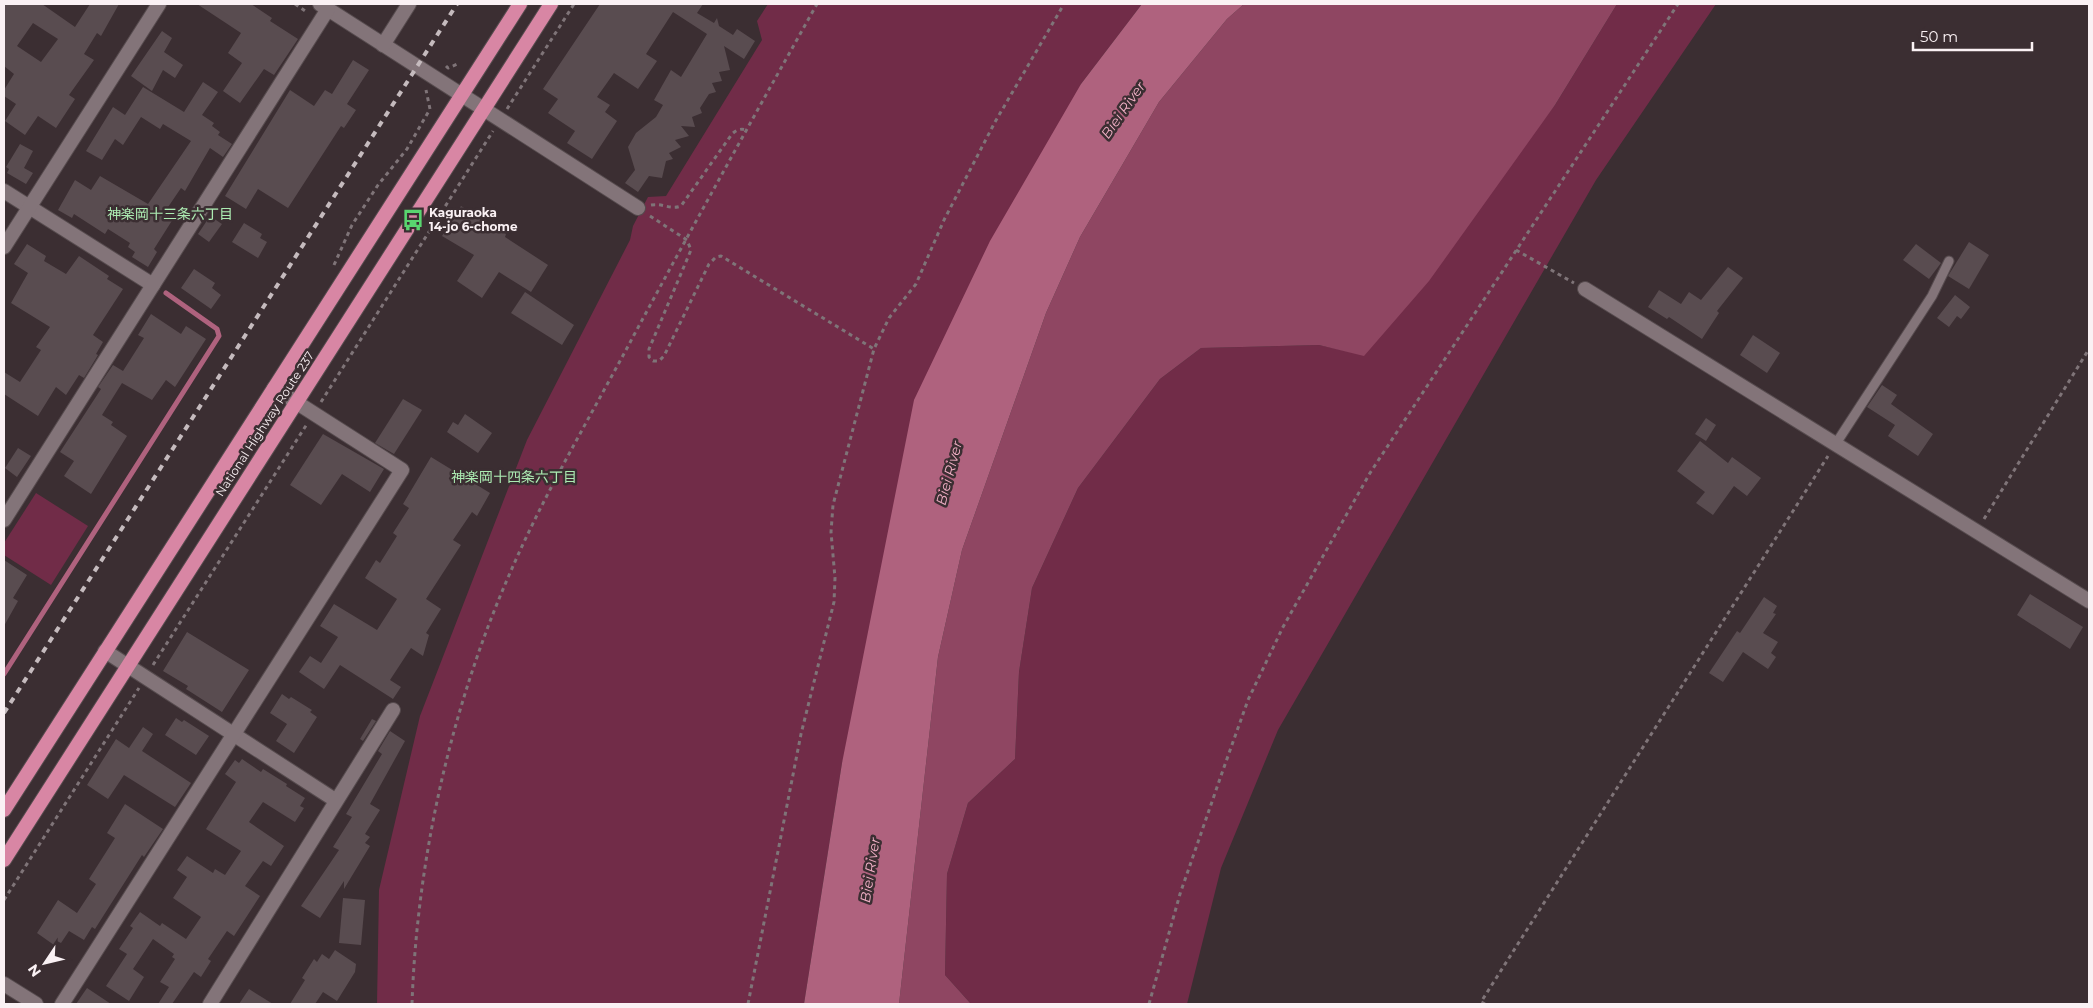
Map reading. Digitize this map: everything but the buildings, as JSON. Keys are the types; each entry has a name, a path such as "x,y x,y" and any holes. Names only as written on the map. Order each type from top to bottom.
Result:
{"highway":[{"name":"National Highway Route 237","path":"4,810 520,4"},
{"name":"National Highway Route 237","path":"4,860 551,4"}],"street":[{"path":"4,247 158,4"},
{"path":"384,45 409,4"},
{"path":"4,520 323,11 384,45 638,208"},
{"path":"4,191 153,285"},
{"path":"1585,290 1835,445 1977,530 2089,601"},
{"path":"62,1004 402,470 274,388"},
{"path":"105,651 336,800"},
{"path":"210,1004 393,710"},
{"path":"4,984 36,1004"}],"lane":[{"path":"1835,445 1932,296 1949,262"}],"path":[{"path":"295,4 323,11"},
{"path":"4,900 574,4"},
{"path":"412,1004 413,966 420,910 438,798 454,731 480,650 509,574 538,514 746,130 817,4"},
{"path":"748,1004 801,734 834,602 835,578 831,532 833,505 874,349 889,318 916,284 944,220 994,122 1064,4"},
{"path":"1149,1004 1180,894 1222,770 1248,700 1283,627 1370,473 1678,4"},
{"path":"334,265 352,225 378,185 406,149 430,109 426,88"},
{"path":"638,208 660,204 674,208 681,206 732,134 736,131 746,130"},
{"path":"638,208 687,240 691,246 690,254 649,349 649,357 653,361 659,361 664,356 709,264 720,256 874,349"},
{"path":"1516,250 1585,290"},
{"path":"1977,530 2089,349"},
{"path":"1485,1004 1481,1002 1835,445"}],"shaded area":[{"path":"768,4 1142,4 1081,84 842,763 804,1004 377,1004 379,890 420,716 527,440 630,240 633,226 648,197 666,196 762,40 757,21"},
{"path":"1244,4 1617,4 1555,105 1429,281 1364,356 1319,345 1201,348 1160,379 1078,488 1032,588 1019,672 1015,759 968,803 947,874 945,975 971,1004 899,1004 938,657 962,550 1046,313 1080,237 1159,102 1227,19"},
{"path":"1617,4 1716,4 1596,180 1278,730 1221,868 1187,1004 971,1004 945,975 947,874 968,803 1015,759 1019,672 1032,588 1078,488 1160,379 1201,348 1319,345 1364,355 1555,105"},
{"path":"36,493 88,526 51,585 4,555 4,543"}],"water":[{"name":"Biei River","path":"1142,4 1244,4 1227,19 1159,102 1080,237 1046,313 962,550 938,657 899,1004 804,1004 842,763 914,400 990,241 1081,84"}],"waterway":[{"path":"4,674 219,336 217,329 166,293"}],"railway":[{"path":"4,713 457,4"}],"place":[{"name":"Kaguraoka 14-jo 6-chome","path":"413,220"}],"district":[{"name":"神楽岡十三条六丁目","path":"170,214"},
{"name":"神楽岡十四条六丁目","path":"514,477"}]}
